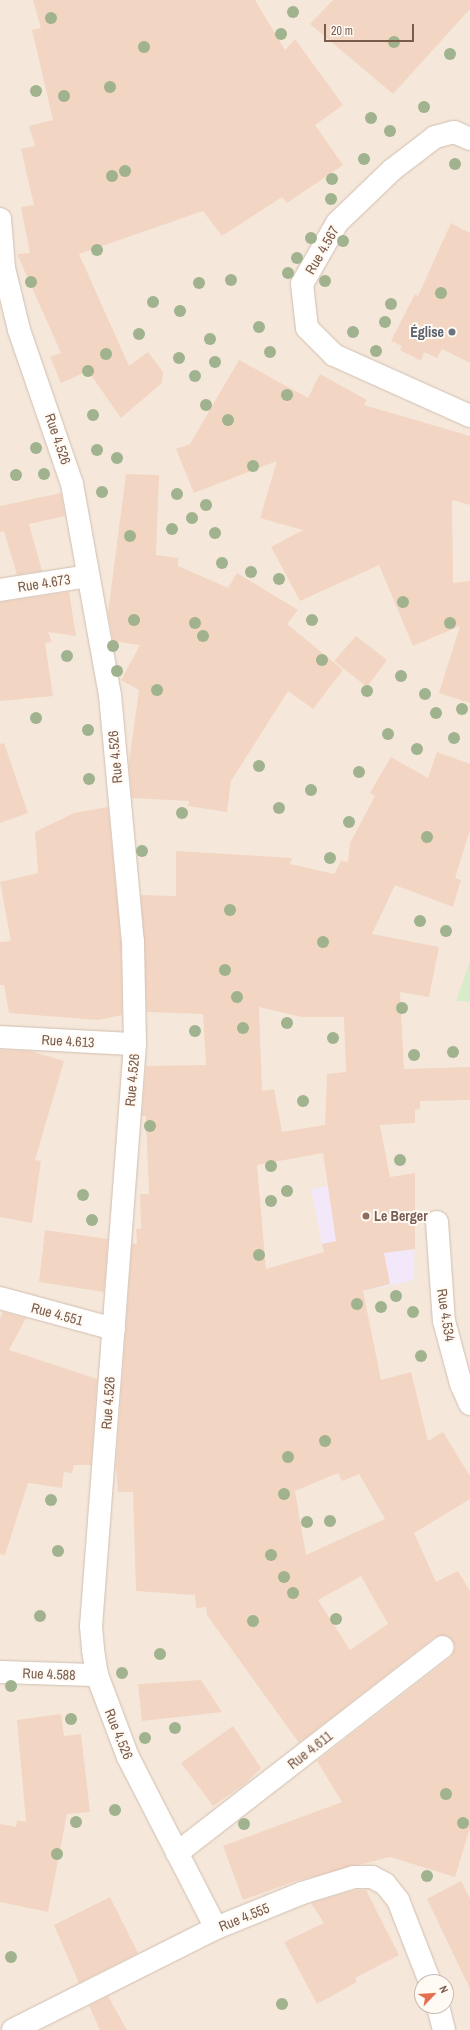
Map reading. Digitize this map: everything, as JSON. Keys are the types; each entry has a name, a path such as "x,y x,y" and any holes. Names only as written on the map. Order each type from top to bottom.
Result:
{"street":[{"name":"Rue 4.567","path":"470,139 454,132 435,137 392,170 338,223 302,284 308,328 334,355 470,416"},
{"name":"Rue 4.526","path":"0,219 4,268 20,330 66,459 110,695 133,941 135,1044 91,1626 97,1676 128,1757 216,1928"},
{"name":"Rue 4.673","path":"0,590 88,576"},
{"name":"Rue 4.613","path":"0,1037 135,1044"},
{"name":"Rue 4.534","path":"437,1222 444,1321 460,1384 470,1404"},
{"name":"Rue 4.551","path":"0,1298 114,1329"},
{"name":"Rue 4.611","path":"177,1853 443,1647"},
{"name":"Rue 4.588","path":"0,1672 97,1676"},
{"name":"Rue 4.555","path":"13,2030 216,1928 302,1893 354,1877 372,1878 385,1884 398,1900 427,1974"},
{"path":"440,2014 444,2030"}],"shaded area":[{"path":"0,0 470,0 470,2030 0,2030"},
{"name":"Le Berger","path":"415,1173 414,1280 333,1298 311,1189"}],"green space":[{"path":"470,961 470,1002 456,1001"}],"building":[{"path":"33,0 255,0 285,50 295,39 343,105 315,125 343,165 287,203 282,197 222,236 203,211 79,254 129,366 148,352 163,372 162,383 121,418 88,371 61,383 50,357 61,353 17,254 30,253 21,207 34,205 21,149 35,146 29,126 53,120 32,30 41,28"},
{"path":"333,0 470,0 470,9 393,94 310,24"},
{"path":"451,223 470,233 470,363 442,349 437,358 424,352 421,361 400,350 402,346 391,341 415,294 418,296"},
{"path":"239,360 308,398 320,374 367,400 364,405 470,436 470,505 452,500 453,583 470,581 470,703 439,693 460,626 413,646 379,565 300,601 271,547 303,530 260,518 277,461 194,493 176,449 190,444"},
{"path":"126,474 159,475 156,555 178,558 178,566 228,588 237,573 298,610 287,624 343,670 313,709 288,691 231,781 227,812 188,806 189,801 132,798 129,762 139,690 121,680 140,645 113,641 108,613"},
{"path":"61,493 65,516 29,524 42,571 17,575 4,531 0,532 0,506"},
{"path":"69,592 76,636 48,632 52,642 45,643 53,696 0,701 0,602"},
{"path":"356,636 387,660 367,687 334,661"},
{"path":"4,743 28,813 0,823 0,744"},
{"path":"437,752 470,764 470,830 455,878 461,880 453,907 395,885 372,934 439,947 429,997 400,992 404,1069 470,1067 470,1100 420,1101 420,1109 415,1110 415,1123 380,1125 390,1177 415,1173 415,1249 384,1253 390,1284 363,1291 381,1380 411,1372 428,1441 443,1432 470,1476 470,1499 414,1533 436,1582 458,1571 470,1591 470,1828 455,1877 390,1857 296,1881 243,1900 223,1846 342,1802 317,1761 451,1657 455,1646 448,1636 435,1637 299,1743 207,1615 206,1607 196,1608 195,1595 136,1591 133,1492 118,1492 116,1466 132,1243 137,1244 136,1229 141,1229 140,1194 149,1194 146,1116 142,1116 146,1066 206,1065 203,1014 147,1012 141,895 176,896 176,851 292,858 290,864 334,874 341,861 348,862 350,843 375,796 370,793 391,757 428,778","holes":["259,1007 302,1017 344,1017 346,1072 327,1074 325,1125 282,1132 274,1089 262,1091","323,1153 336,1241 322,1244 324,1252 266,1269 257,1165","338,1473 342,1481 359,1474 385,1519 306,1555 295,1491","361,1576 388,1624 350,1650 318,1600"]},
{"path":"108,807 121,942 122,1015 98,1020 9,1013 4,985 0,985 0,942 11,941 0,882 38,873 35,832 74,813"},
{"path":"0,1050 30,1051 64,1061 35,1160 41,1161 32,1223 0,1217"},
{"path":"45,1230 108,1239 104,1292 39,1282"},
{"path":"3,1312 26,1318 9,1350 97,1379 91,1465 74,1465 72,1473 64,1472 62,1488 28,1483 5,1555 0,1554 0,1318"},
{"path":"201,1680 222,1712 142,1721 138,1684"},
{"path":"61,1714 64,1736 81,1734 90,1812 67,1814 48,1912 0,1902 0,1824 16,1827 17,1820 26,1822 17,1720"},
{"path":"233,1726 261,1768 245,1784 213,1806 181,1763"},
{"path":"461,1881 470,1899 470,1989 427,1899"},
{"path":"356,1890 366,1890 399,1955 355,1978 357,1982 317,2004 284,1942 324,1923 311,1903"},
{"path":"110,1897 138,1953 79,1983 54,1925"},
{"path":"108,1996 127,2030 100,2030 89,2006"}],"place":[{"name":"Église","path":"452,332"},
{"name":"Le Berger","path":"366,1216"}]}
